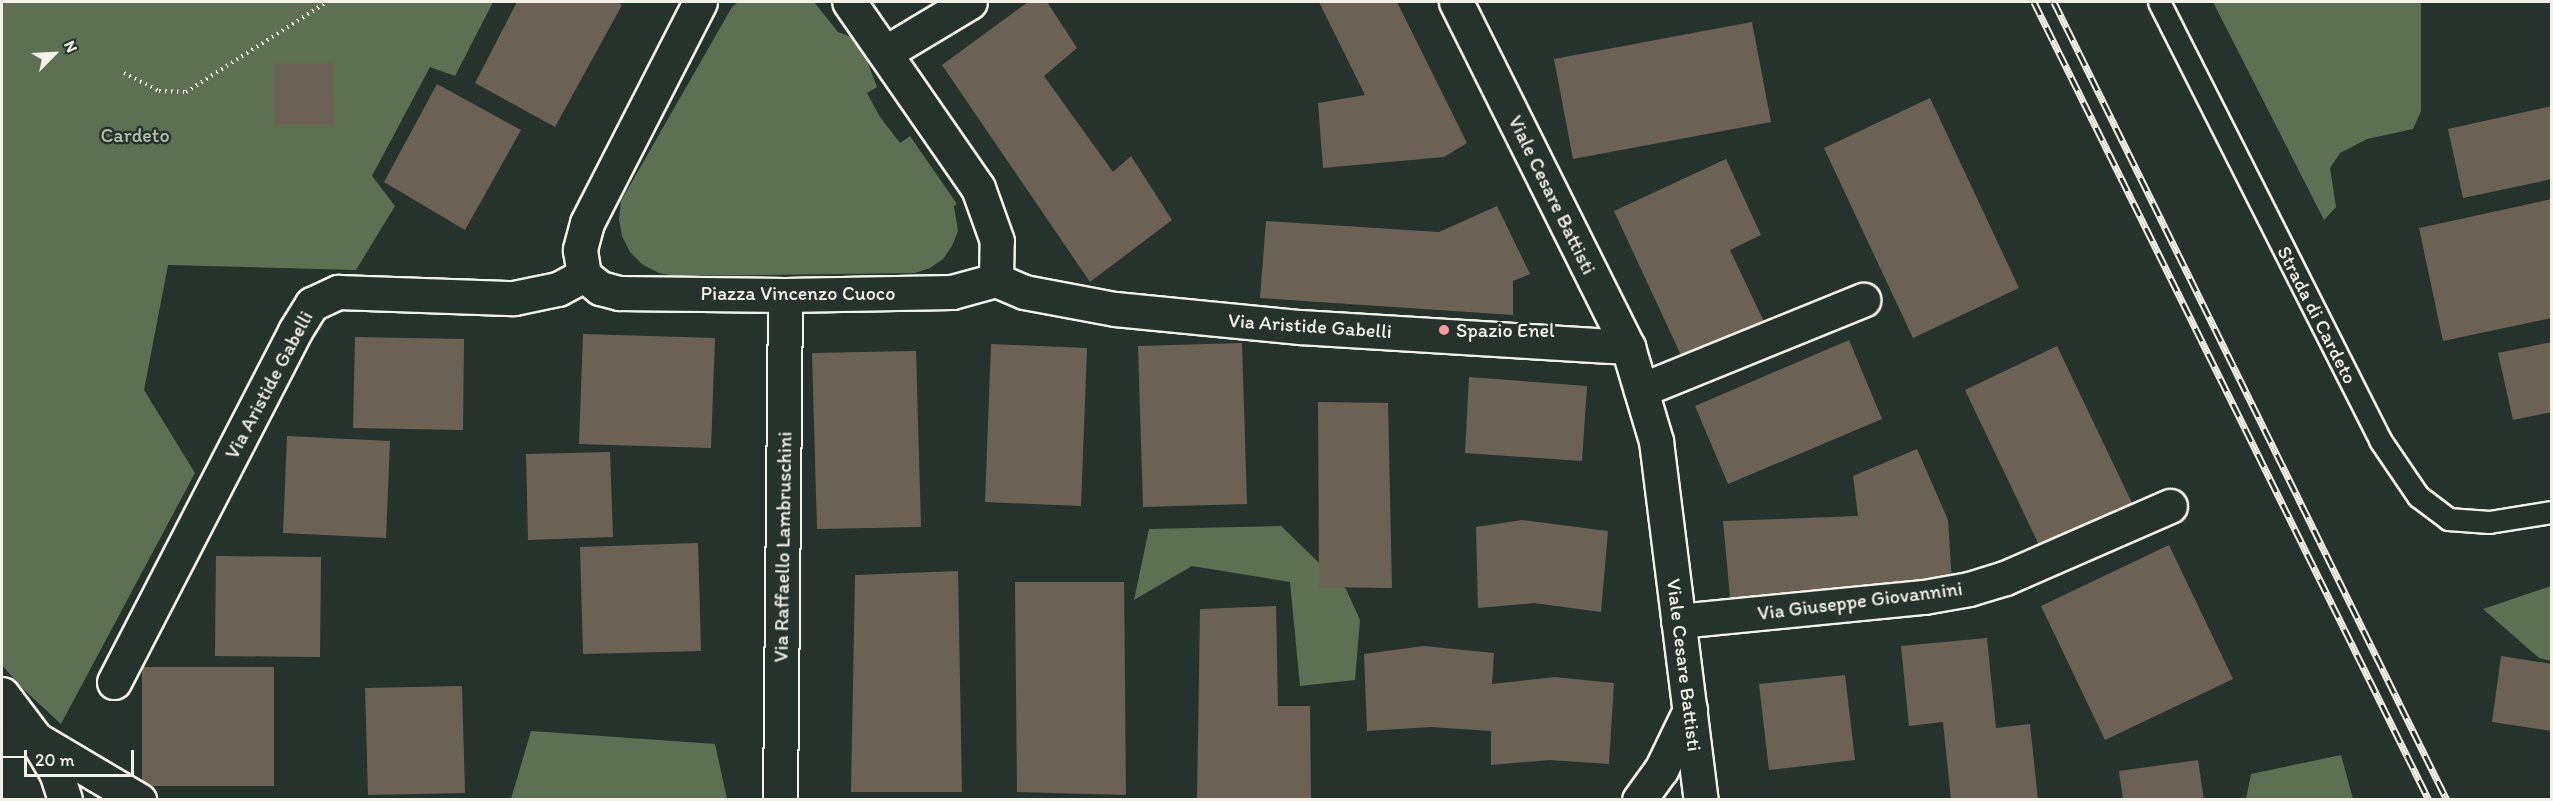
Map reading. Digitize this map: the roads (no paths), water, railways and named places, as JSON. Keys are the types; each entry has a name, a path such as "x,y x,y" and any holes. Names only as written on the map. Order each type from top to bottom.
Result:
{"street":[{"path":"584,275 580,250 587,223 700,2"},
{"path":"849,2 978,188 997,241 996,280"},
{"path":"885,53 970,2"},
{"name":"Viale Cesare Battisti","path":"1456,2 1628,347 1656,441 1701,800"},
{"name":"Piazza Vincenzo Cuoco","path":"584,275 600,288 619,293 785,295 952,292 996,280"},
{"name":"Via Aristide Gabelli","path":"114,682 295,331 312,304 338,292 514,298 558,289 584,275"},
{"name":"Via Aristide Gabelli","path":"996,280 1024,292 1115,309 1300,327 1628,347"},
{"name":"Via Raffaello Lambruschini","path":"780,800 785,295"},
{"path":"1641,390 1863,300"},
{"name":"Via Giuseppe Giovannini","path":"1678,621 1924,597 1969,589 2005,578 2170,506"},
{"path":"2,694 36,739 56,772 65,800"},
{"path":"1639,800 1661,770 1690,710"},
{"path":"2,739 36,739 139,800"}],"lane":[{"name":"Strada di Cardeto","path":"2159,2 2380,440 2418,496 2448,519 2489,522 2552,512"}],"railway":[{"path":"2034,2 2429,800"},
{"path":"2054,2 2447,800"}],"place":[{"name":"Spazio Enel","path":"1444,330"}],"park label":[{"name":"Cardeto","path":"135,135"}]}
